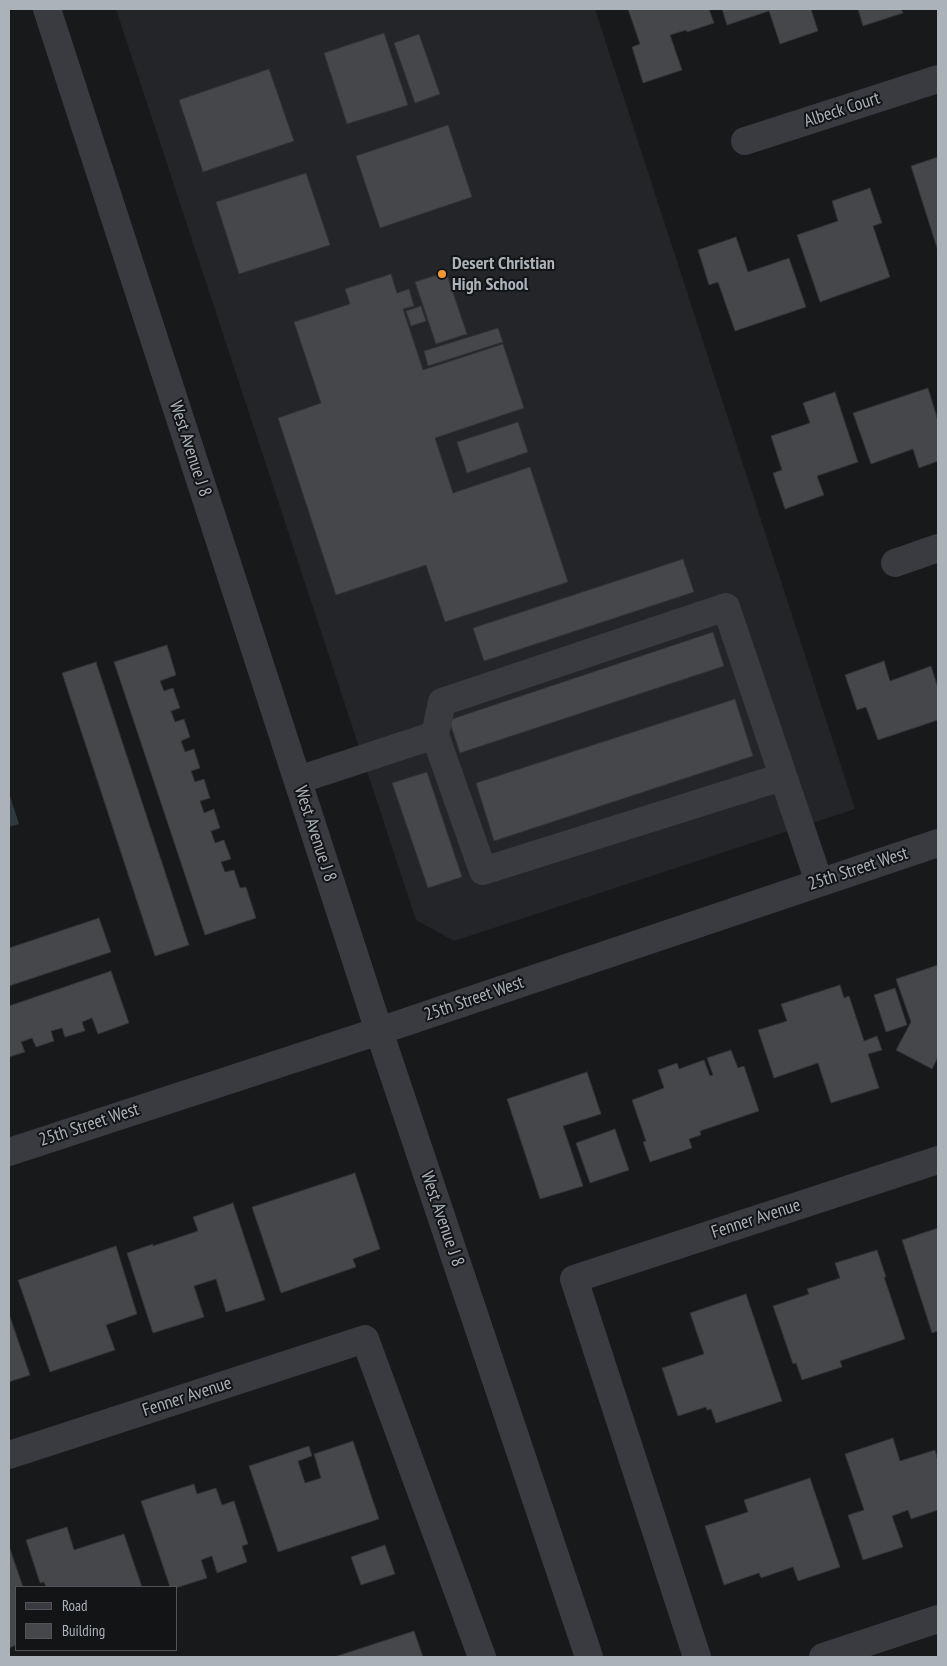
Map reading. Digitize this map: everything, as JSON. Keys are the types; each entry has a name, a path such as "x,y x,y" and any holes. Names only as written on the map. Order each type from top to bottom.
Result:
{"street":[{"name":"West Avenue J 8","path":"47,9 379,1031 589,1657"},
{"name":"Albeck Court","path":"745,141 938,79"},
{"path":"894,563 938,548"},
{"path":"782,777 483,871 435,736 442,702 726,607 819,882"},
{"path":"298,780 435,736"},
{"name":"25th Street West","path":"9,1152 379,1031 938,843"},
{"name":"Fenner Avenue","path":"698,1657 574,1279 938,1160"},
{"name":"Fenner Avenue","path":"9,1455 365,1339 482,1657"},
{"path":"822,1657 938,1619"}],"shaded area":[{"name":"Desert Christian High School","path":"116,9 595,9 855,809 454,941 416,920"},
{"path":"9,793 19,824 9,827"}],"building":[{"path":"628,9 709,9 714,23 687,32 686,30 670,35 682,70 643,83 632,47 640,44"},
{"path":"722,9 811,9 818,31 780,44 769,11 727,25"},
{"path":"858,9 901,9 903,13 863,26"},
{"path":"384,33 408,105 347,124 324,53"},
{"path":"419,34 440,94 415,103 394,43"},
{"path":"269,69 294,141 203,172 179,100"},
{"path":"448,125 472,197 380,228 356,156"},
{"path":"938,157 938,251 911,166"},
{"path":"306,173 330,245 239,274 216,202"},
{"path":"870,188 882,223 873,226 890,277 820,302 797,235 838,221 832,201"},
{"path":"736,237 748,272 789,258 806,307 735,331 718,282 709,285 698,250"},
{"path":"446,272 467,334 436,344 415,282"},
{"path":"391,274 397,293 409,289 414,306 403,309 423,370 503,344 524,408 435,438 453,493 530,467 568,582 445,622 426,565 336,595 278,418 321,403 294,322 350,304 345,289"},
{"path":"421,306 426,321 411,326 406,311"},
{"path":"498,328 503,342 428,366 424,351"},
{"path":"928,388 938,421 938,461 919,468 913,449 871,464 853,413"},
{"path":"835,392 858,462 817,476 824,495 785,509 773,473 782,470 771,436 810,423 803,403"},
{"path":"518,422 528,452 467,473 457,442"},
{"path":"683,559 694,592 484,661 473,628"},
{"path":"713,632 724,666 460,753 449,720"},
{"path":"167,645 176,675 160,681 164,691 173,688 180,708 171,711 175,722 184,719 190,737 181,741 185,752 194,749 200,768 191,771 195,782 204,779 210,798 200,801 204,813 214,809 220,828 211,831 215,843 224,840 231,859 221,862 225,872 234,870 240,888 246,887 256,918 205,935 114,662"},
{"path":"884,661 890,681 931,666 938,688 938,720 878,740 866,707 857,710 845,675"},
{"path":"96,662 189,945 155,956 62,673"},
{"path":"735,699 753,756 494,841 476,783"},
{"path":"427,772 462,877 428,888 392,783"},
{"path":"99,918 111,952 9,986 9,948"},
{"path":"938,965 938,1057 932,1069 896,1050 911,1022 896,979"},
{"path":"111,971 129,1023 98,1034 92,1018 82,1022 85,1031 65,1037 62,1028 51,1031 54,1041 36,1047 32,1038 21,1042 25,1052 9,1057 9,1006"},
{"path":"840,985 844,998 849,996 864,1041 877,1036 882,1050 868,1054 879,1088 831,1103 818,1063 774,1078 758,1030 787,1021 781,1004"},
{"path":"895,988 907,1025 886,1032 874,995"},
{"path":"731,1050 738,1068 744,1066 759,1111 700,1131 701,1135 689,1139 692,1148 650,1162 643,1142 646,1141 632,1100 664,1088 658,1070 677,1063 679,1069 704,1060 710,1076 713,1075 707,1058"},
{"path":"587,1072 601,1114 563,1126 583,1186 540,1199 507,1099"},
{"path":"615,1129 629,1170 590,1183 576,1143"},
{"path":"355,1173 380,1249 353,1259 356,1267 281,1293 252,1207"},
{"path":"233,1203 265,1300 226,1312 216,1279 194,1286 204,1317 153,1333 127,1253 198,1231 193,1217"},
{"path":"938,1228 938,1331 932,1333 902,1240"},
{"path":"116,1246 137,1314 106,1325 115,1350 50,1372 18,1280"},
{"path":"877,1250 905,1339 840,1361 842,1367 802,1380 796,1363 793,1364 773,1306 809,1294 807,1289 840,1278 835,1263"},
{"path":"746,1294 782,1401 716,1423 711,1409 707,1410 706,1407 678,1416 662,1368 704,1354 690,1313"},
{"path":"9,1314 30,1375 9,1382"},
{"path":"893,1438 900,1461 935,1450 938,1461 938,1510 911,1519 908,1510 892,1516 903,1547 863,1560 848,1515 864,1510 845,1454"},
{"path":"353,1441 379,1519 278,1552 249,1466 309,1446 312,1456 298,1461 305,1483 321,1478 314,1454"},
{"path":"810,1478 840,1567 798,1581 793,1567 761,1578 759,1573 724,1585 705,1526 748,1512 744,1500"},
{"path":"194,1484 197,1494 216,1488 222,1505 234,1501 248,1544 242,1546 247,1562 217,1573 212,1556 201,1560 207,1578 178,1587 170,1586 141,1501"},
{"path":"67,1527 74,1550 124,1534 142,1586 46,1586 44,1582 40,1583 26,1540"},
{"path":"385,1545 395,1574 361,1585 351,1557"},
{"path":"9,1546 23,1586 15,1586 15,1645 9,1648"},
{"path":"414,1631 423,1657 334,1657"}],"place":[{"name":"Desert Christian High School","path":"442,274"}]}
